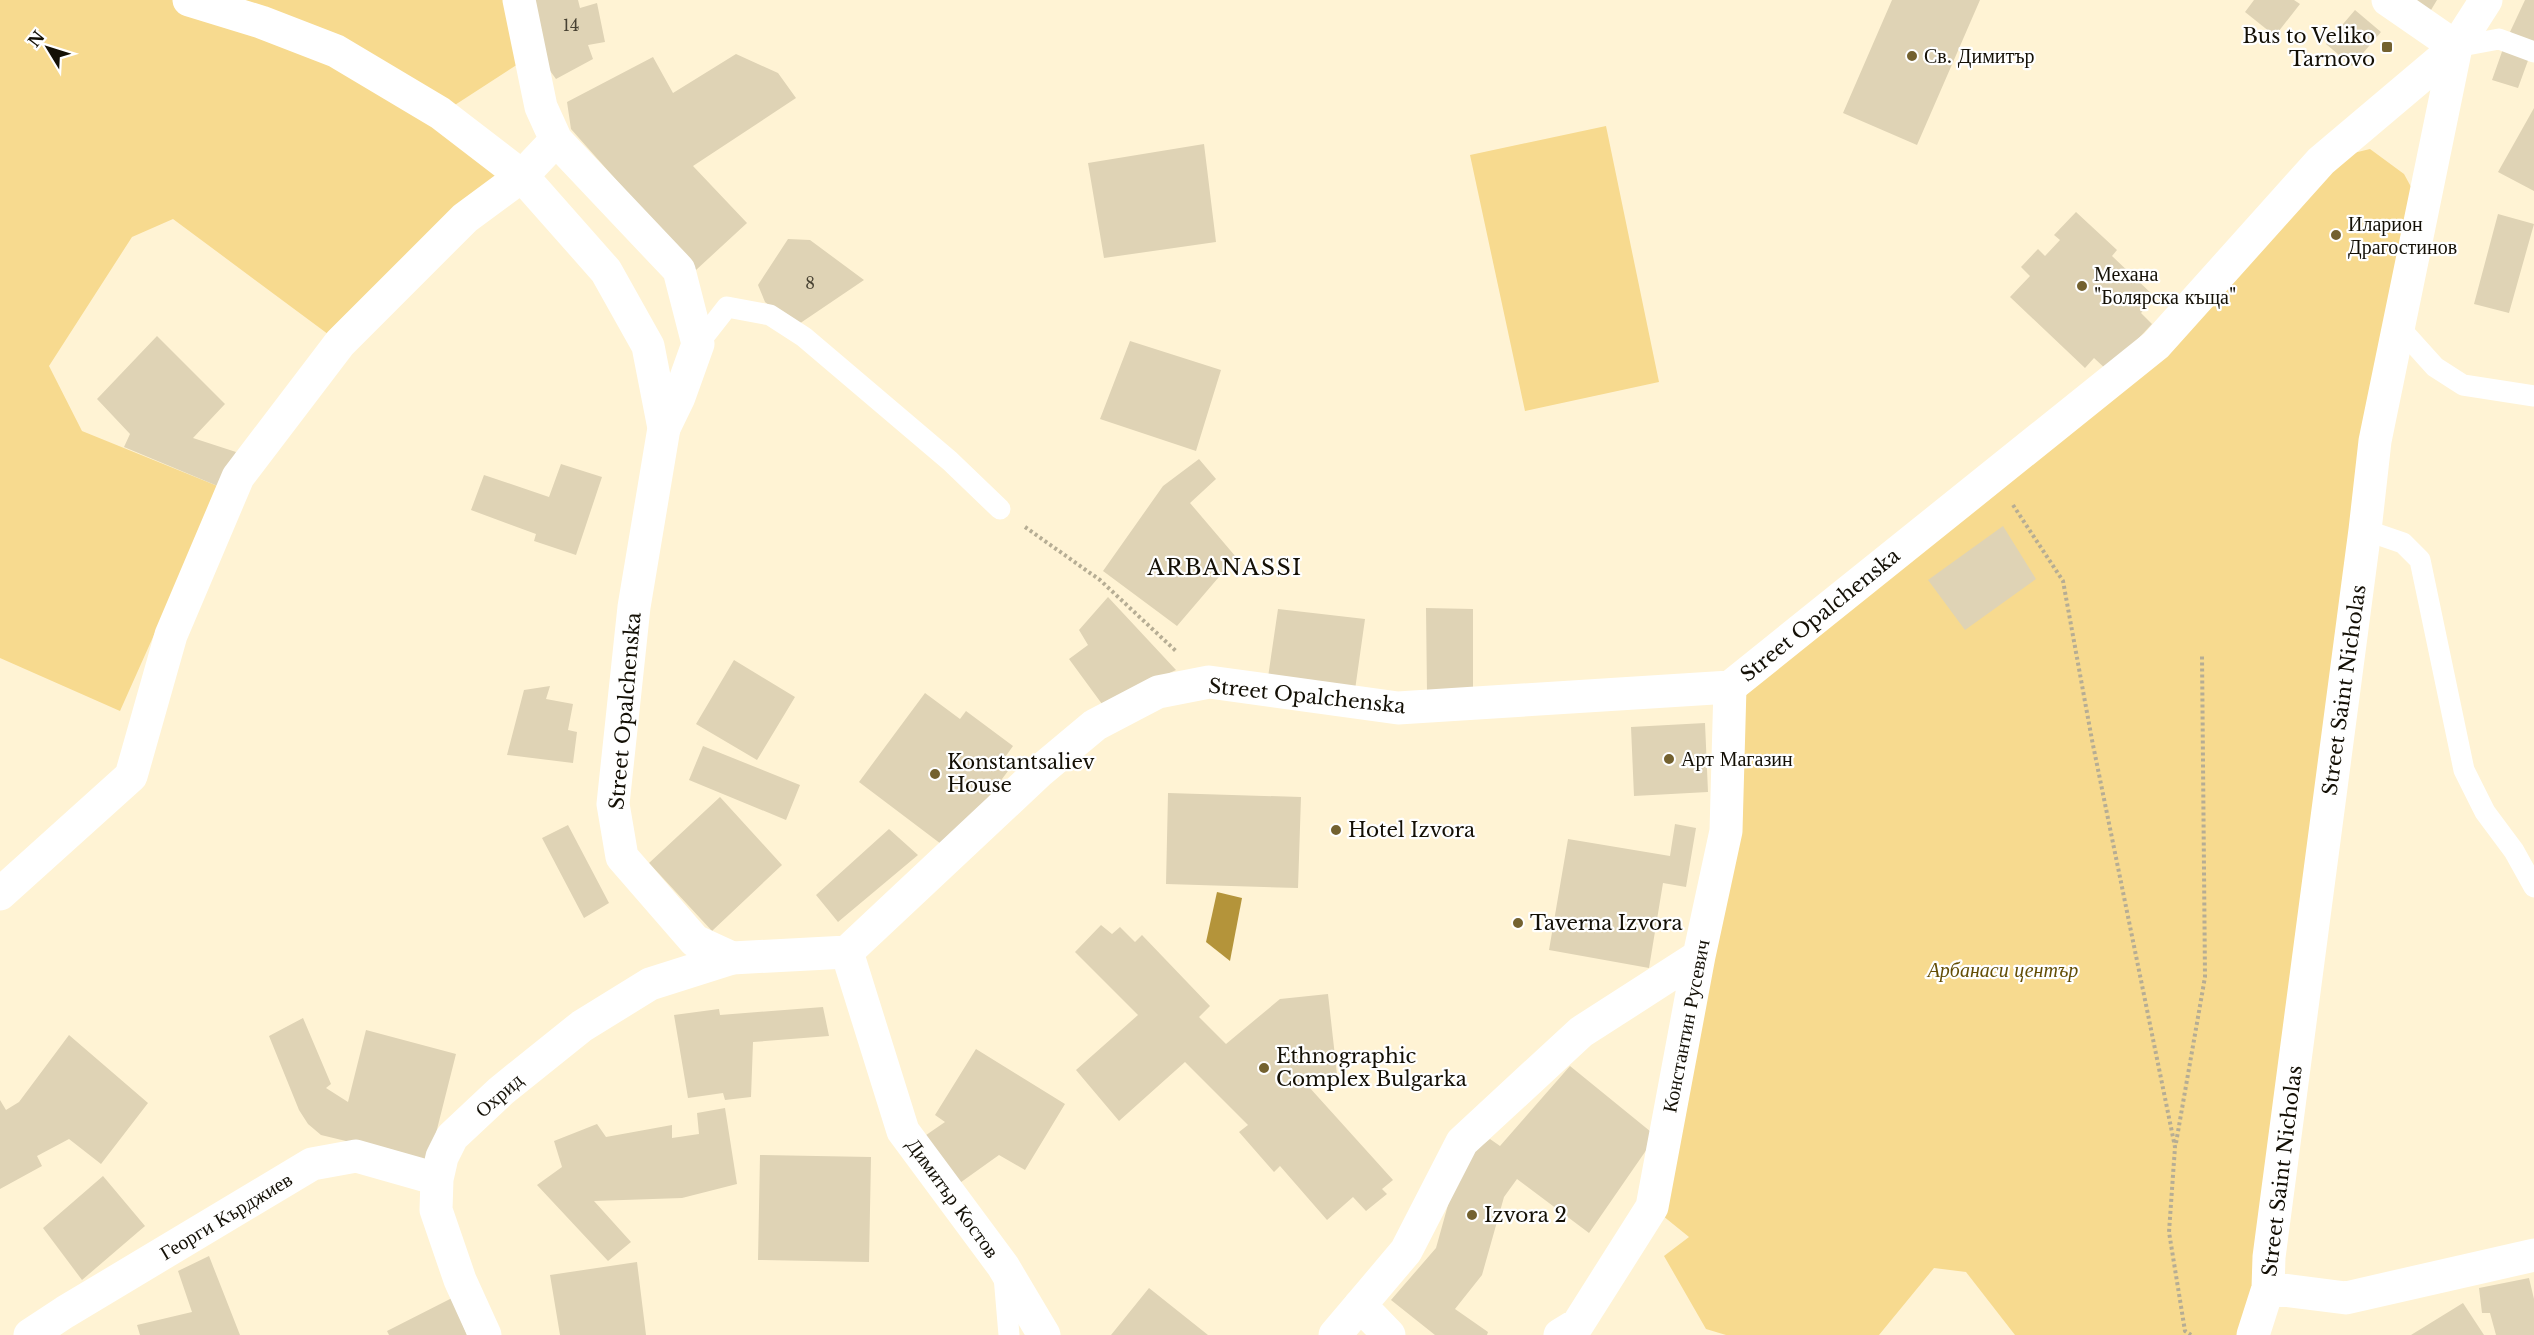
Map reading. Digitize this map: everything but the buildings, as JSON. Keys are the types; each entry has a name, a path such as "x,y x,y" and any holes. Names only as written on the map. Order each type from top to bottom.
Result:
{"street":[{"name":"Street Opalchenska","path":"189,0 261,21 336,51 440,113 522,176 606,271 648,346 664,428 634,607 613,804 622,857 695,941 732,958 847,952 1040,771 1095,725 1158,692 1209,682 1398,708 1730,687 2156,345 2321,161 2456,47"},
{"path":"519,0 541,107 556,140 679,270 698,344 679,397 664,428"},
{"path":"2388,0 2456,47 2486,0"},
{"name":"Street Saint Nicholas","path":"2253,1335 2268,1288 2269,1257 2365,530 2374,441 2456,47"},
{"path":"0,894 131,776 171,635 238,477 340,344 465,218 522,176 556,140"},
{"name":"Константин Русевич","path":"1560,1335 1578,1324 1652,1207 1699,956 1726,831 1730,687"},
{"name":"Димитър Костов","path":"847,952 903,1131 1003,1266 1044,1335"},
{"path":"1335,1335 1406,1251 1462,1142 1581,1032 1699,956"},
{"name":"Охрид","path":"485,1335 459,1280 435,1210 437,1179 442,1157 452,1137 501,1091 582,1026 650,984 732,958"},
{"name":"Георги Кърджиев","path":"30,1335 64,1311 312,1164 357,1156 437,1179"},
{"path":"2268,1288 2346,1298 2534,1255"},
{"path":"1360,1305 1389,1335"}],"lane":[{"path":"2456,47 2499,39 2534,52"},
{"path":"698,344 727,307 770,315 804,337 950,461 1000,509"},
{"path":"2398,326 2436,367 2463,385 2534,396"},
{"path":"2365,530 2403,543 2420,560 2464,770 2485,812 2514,851 2534,887"},
{"path":"1003,1266 1009,1335"}],"path":[{"path":"1993,476 2063,581 2092,740 2175,1147"},
{"path":"1000,509 1100,580 1209,682"},
{"path":"2191,1335 2185,1331 2169,1232 2175,1147 2205,977 2202,654"}],"green space":[{"path":"0,0 519,0 529,57 441,114 522,176 340,343 173,219 132,237 49,366 82,431 220,487 120,711 0,658"},
{"path":"1606,126 1659,382 1525,411 1470,155"},
{"name":"Арбанаси център","path":"2370,149 2404,174 2422,207 2253,1335 2015,1335 1966,1272 1934,1268 1879,1335 1726,1335 1706,1329 1664,1256 1689,1237 1652,1207 1699,956 1730,687 2156,345 2321,161"}],"shaded area":[{"path":"1217,892 1242,898 1230,961 1206,942"}],"place":[{"name":"Bus to Veliko Tarnovo","path":"2387,47"},
{"name":"Св. Димитър","path":"1912,56"},
{"name":"Иларион Драгостинов","path":"2336,235"},
{"name":"Механа \"Болярска къща\"","path":"2082,286"},
{"name":"Арт Магазин","path":"1669,759"},
{"name":"Konstantsaliev House","path":"935,774"},
{"name":"Hotel Izvora","path":"1336,830"},
{"name":"Taverna Izvora","path":"1518,923"},
{"name":"Ethnographic Complex Bulgarka","path":"1264,1068"},
{"name":"Izvora 2","path":"1472,1215"}],"district":[{"name":"ARBANASSI","path":"1225,567"}]}
